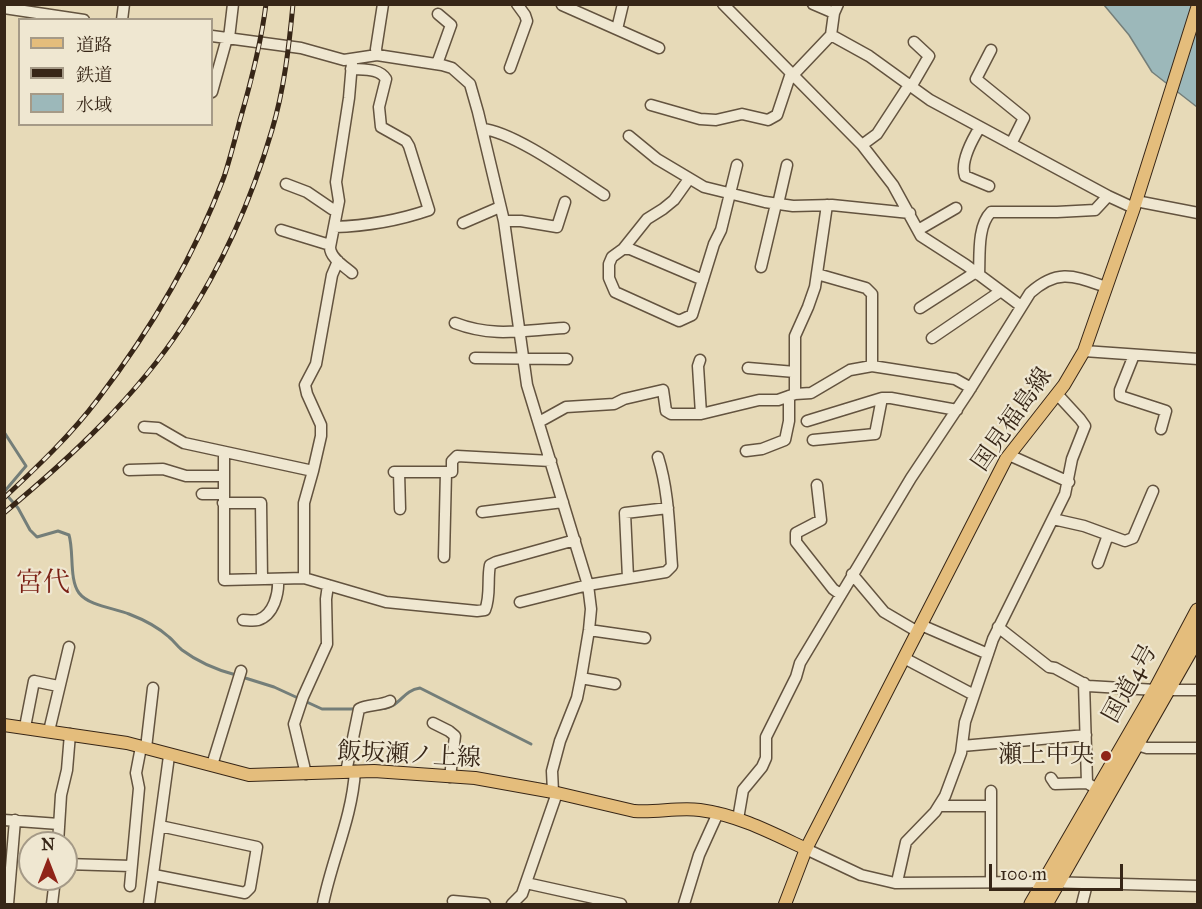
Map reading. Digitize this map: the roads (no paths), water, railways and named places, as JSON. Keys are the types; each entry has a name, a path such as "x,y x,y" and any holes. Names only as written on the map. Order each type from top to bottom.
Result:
{"highway":[{"name":"国道4号","path":"1032,904 1051,883 1137,745 1197,610"},
{"name":"国道4号","path":"1045,904 1051,883 1092,786 1162,690 1197,636"}],"main road":[{"name":"国見福島線","path":"785,904 806,849 1009,455 1057,394 1084,351 1135,204 1197,5"},
{"name":"飯坂瀬ノ上線","path":"4,725 144,747 169,756 249,776 351,772 410,773 475,778 634,811 685,809 718,813 738,819 806,849"}],"street":[{"path":"58,16 60,4"},
{"path":"213,90 228,38 233,4"},
{"path":"377,56 383,4"},
{"path":"510,68 526,21 525,15 517,4"},
{"path":"617,29 622,4"},
{"path":"651,105 700,119 716,120 742,114 768,120 777,115 792,74 831,35 836,9 813,4"},
{"path":"562,5 659,48"},
{"path":"728,6 862,145 893,185 921,236 1021,306"},
{"path":"6,11 71,18"},
{"path":"437,64 451,24 438,14"},
{"path":"831,35 869,56 930,100 1108,196 1135,204 1197,213"},
{"path":"213,36 302,48 383,74 386,79 380,107 381,127 406,141 409,146 429,210 382,224 334,227"},
{"path":"862,145 877,134 929,56 914,42"},
{"path":"991,50 976,79 1024,118 1011,144"},
{"path":"352,65 377,56 437,64 452,68 470,84 504,221 527,385 588,585 591,609 589,630 577,698 560,741 552,771 555,793 523,899 512,904"},
{"path":"352,65 350,98 337,173 337,209 330,245 330,252 352,273"},
{"path":"980,127 962,169 965,176 989,186"},
{"path":"482,129 518,141 604,195"},
{"path":"629,136 657,159 704,188 793,207 827,205 910,213"},
{"path":"689,179 674,200 647,219 623,249 612,257 609,264 609,278 615,292 679,321 692,315 714,244 721,230 737,165"},
{"path":"761,267 787,165"},
{"path":"286,184 307,192 332,209 337,209"},
{"path":"977,274 982,234 988,214 991,212 1037,213 1095,210 1108,196"},
{"path":"504,221 521,221 557,227 566,202"},
{"path":"746,451 762,449 785,440 795,372 795,336 808,308 817,274 827,205"},
{"path":"463,224 500,207"},
{"path":"918,230 956,208"},
{"path":"281,230 330,245"},
{"path":"623,249 630,249 703,280"},
{"path":"304,578 304,503 321,436 321,425 305,385 316,364 332,275 338,261"},
{"path":"817,274 867,288 872,294 872,366"},
{"path":"920,308 977,274"},
{"path":"738,819 744,790 762,767 766,758 766,737 796,677 800,663 911,478 957,410 1021,306 1041,283 1052,278 1068,275 1106,287"},
{"path":"932,338 1001,291"},
{"path":"454,323 473,330 520,333 564,328"},
{"path":"1084,351 1197,359"},
{"path":"1134,354 1120,390 1120,396 1166,411 1161,429"},
{"path":"475,358 567,359"},
{"path":"700,360 698,366 701,414"},
{"path":"539,422 566,407 614,404 624,399 663,390 666,411 671,414 701,414 759,400 778,400 792,395 811,393 850,370 872,366 955,379 971,388"},
{"path":"748,368 795,372"},
{"path":"897,882 906,842 939,806 945,796 959,759 965,722 998,627 1053,519 1069,482 1072,459 1085,426 1057,394"},
{"path":"807,421 882,398 957,410"},
{"path":"813,440 875,434 882,398"},
{"path":"144,427 158,428 179,441 313,471"},
{"path":"224,452 224,580 304,578 386,602 477,611 485,610 488,604 490,565 496,561 574,540"},
{"path":"1009,455 1069,482"},
{"path":"400,509 397,472 452,472 452,461 458,456 551,461"},
{"path":"520,602 588,585 666,572 672,566 668,508 658,457"},
{"path":"129,470 163,469 186,476 223,476"},
{"path":"444,557 446,472"},
{"path":"818,485 821,520 796,533 796,542 833,589 840,594"},
{"path":"1053,519 1084,526 1125,541 1133,538 1153,491"},
{"path":"202,494 261,503 262,579"},
{"path":"482,512 563,502"},
{"path":"628,579 625,513 668,508"},
{"path":"1098,562 1108,535"},
{"path":"852,574 884,612 988,654"},
{"path":"243,620 259,620 268,612 276,601 278,579"},
{"path":"306,774 294,724 327,644 328,585"},
{"path":"998,627 1049,667 1088,686 1197,690"},
{"path":"589,630 645,639"},
{"path":"49,731 69,647"},
{"path":"904,658 974,695"},
{"path":"212,765 241,671"},
{"path":"581,678 615,684"},
{"path":"25,727 34,681 58,686"},
{"path":"1051,778 1055,784 1092,786 1086,735 1084,683"},
{"path":"130,886 139,788 136,773 144,747 153,688"},
{"path":"323,904 330,870 349,815 354,791 351,772 359,709 390,701"},
{"path":"433,723 455,736 450,777"},
{"path":"59,831 70,734"},
{"path":"962,746 1086,735"},
{"path":"1137,745 1147,748 1197,748"},
{"path":"149,904 169,756"},
{"path":"991,790 991,883"},
{"path":"939,806 991,806"},
{"path":"684,904 699,855 718,813"},
{"path":"8,904 10,820 59,824"},
{"path":"154,875 245,893 250,888 257,847 160,826"},
{"path":"806,849 861,874 897,882 1197,886"},
{"path":"78,864 131,866"},
{"path":"526,883 621,904"},
{"path":"1082,904 1087,884"},
{"path":"453,901 485,904"}],"water":[{"path":"1104,5 1197,5 1197,107 1152,72 1129,35"}],"waterway":[{"path":"4,432 26,466 4,492 18,508 30,530 37,537 58,531 69,535 74,581 79,593 95,604 144,621 165,633 182,650 195,658 236,675"},
{"path":"242,677 274,687 322,709 355,709"},
{"path":"377,709 391,706 408,693 420,688 531,744"}],"railway":[{"path":"4,498 41,463 88,412 153,320 185,264 212,207 226,170 255,63 266,4"},
{"path":"4,513 53,471 123,402 165,351 211,279 235,231 272,130 286,68 293,4"}],"place":[{"name":"瀬上中央","path":"1106,756"}],"district":[{"name":"宮代","path":"43,584"}]}
